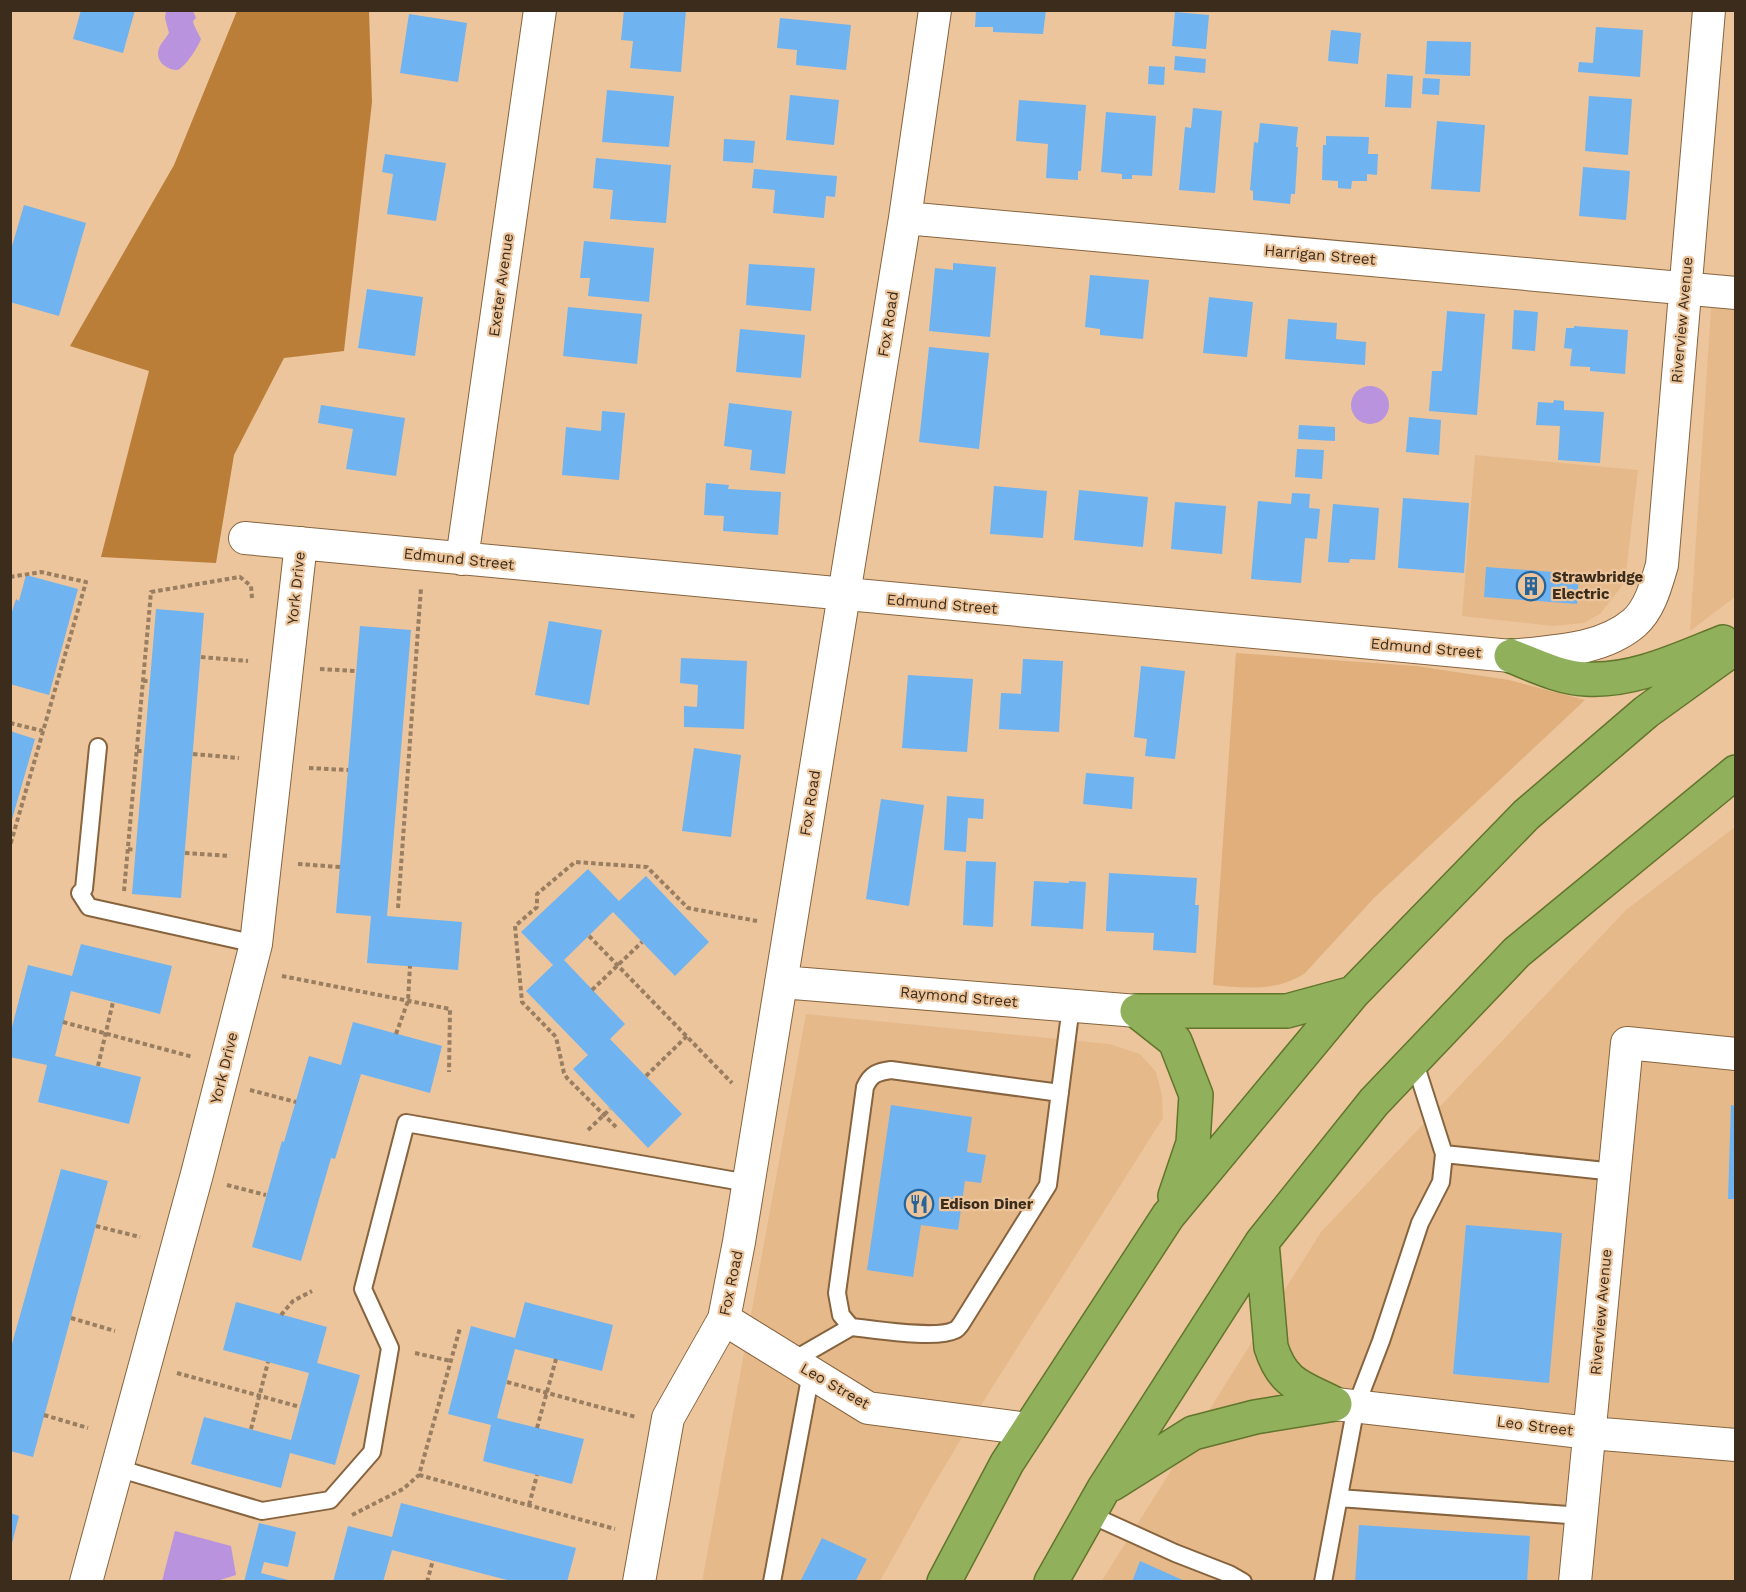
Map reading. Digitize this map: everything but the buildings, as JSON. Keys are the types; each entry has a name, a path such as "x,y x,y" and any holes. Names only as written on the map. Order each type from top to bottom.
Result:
{"highway":[{"path":"1511,656 1547,670 1584,680 1612,678 1650,670 1736,637"},
{"path":"944,1581 1006,1463 1168,1216 1353,993 1526,815 1646,712 1736,647"},
{"path":"1051,1581 1096,1502 1262,1242 1374,1102 1517,952 1736,772"},
{"path":"1677,820 1736,785"},
{"path":"1137,1011 1287,1011 1353,993"},
{"path":"1137,1011 1175,1041 1196,1095 1194,1143 1168,1216"},
{"path":"1262,1242 1271,1347 1276,1363 1287,1379 1345,1405"},
{"path":"1096,1502 1194,1433 1255,1417 1345,1405"}],"street":[{"name":"Exeter Avenue","path":"462,559 540,10"},
{"name":"Fox Road","path":"639,1581 668,1418 724,1319 905,218 935,10"},
{"name":"Riverview Avenue","path":"1635,622 1654,594 1662,566 1709,10"},
{"name":"Harrigan Street","path":"905,218 1736,293"},
{"name":"Edmund Street","path":"245,538 1511,656 1604,641 1635,622"},
{"name":"York Drive","path":"86,1581 197,1174 256,944 301,543"},
{"name":"Raymond Street","path":"781,982 1137,1011"},
{"name":"Riverview Avenue","path":"1575,1581 1627,1043 1736,1054"},
{"name":"Leo Street","path":"724,1319 868,1408 1028,1429"},
{"name":"Leo Street","path":"1345,1405 1590,1433 1736,1445"}],"lane":[{"path":"98,747 84,889 80,893 89,907 256,944"},
{"path":"1060,1093 891,1070 875,1073 868,1079 863,1097 837,1293 841,1315 850,1327 899,1333 938,1334 956,1330 1048,1185 1060,1093 1071,1006"},
{"path":"1323,1581 1339,1498 1345,1405 1381,1341 1420,1223 1441,1182 1444,1154 1414,1060"},
{"path":"117,1468 262,1511 330,1500 372,1452 390,1348 363,1289 406,1123 748,1183"},
{"path":"1444,1154 1615,1172"},
{"path":"772,1581 801,1367 850,1327"},
{"path":"1339,1498 1582,1516"},
{"path":"1096,1502 1175,1554 1243,1581"}],"path":[{"path":"10,577 41,572 86,582 61,660 10,846"},
{"path":"124,892 151,592 240,577 250,586 252,598"},
{"path":"398,908 421,588"},
{"path":"201,657 248,661"},
{"path":"313,668 356,671"},
{"path":"143,681 150,681"},
{"path":"10,723 43,731"},
{"path":"137,751 144,751"},
{"path":"193,754 239,758"},
{"path":"305,768 348,770"},
{"path":"21,789 26,790"},
{"path":"12,820 18,822"},
{"path":"128,849 135,850"},
{"path":"185,853 230,856"},
{"path":"616,1127 567,1078 556,1037 522,1002 515,926 537,907 537,894 575,862 647,867 688,908 758,921"},
{"path":"298,864 340,867"},
{"path":"589,936 732,1083"},
{"path":"592,990 642,942"},
{"path":"396,1034 408,1001 410,966"},
{"path":"282,976 450,1009 448,1072"},
{"path":"98,1066 113,1002"},
{"path":"63,1022 193,1058"},
{"path":"646,1076 687,1036"},
{"path":"250,1090 296,1102"},
{"path":"223,1184 266,1195"},
{"path":"96,1226 141,1237"},
{"path":"281,1315 293,1301 312,1291"},
{"path":"71,1318 115,1331"},
{"path":"350,1516 403,1490 419,1475 460,1328"},
{"path":"390,1348 451,1361"},
{"path":"537,1428 556,1359"},
{"path":"251,1429 268,1362"},
{"path":"171,1371 300,1407"},
{"path":"507,1382 644,1419"},
{"path":"44,1415 88,1428"},
{"path":"419,1475 624,1532"},
{"path":"529,1505 537,1475"},
{"path":"427,1581 433,1560"}],"shaded area":[{"path":"166,11 193,11 196,18 193,21 194,25 201,39 185,65 178,70 165,66 158,56 160,46 169,33 165,18"},
{"path":"237,11 369,11 372,102 344,351 284,358 234,455 216,563 101,557 149,371 70,346 174,165"},
{"path":"1711,308 1735,310 1735,597 1690,631"},
{"path":"1370,386 1383,392 1389,405 1383,418 1370,424 1357,418 1351,405 1357,392"},
{"path":"1475,455 1638,470 1625,582 1600,614 1584,623 1553,626 1462,616"},
{"path":"1236,653 1416,666 1509,680 1585,700 1374,898 1305,973 1272,986 1248,988 1213,985"},
{"path":"1735,827 1735,1581 1101,1582 1321,1232 1626,910"},
{"path":"806,1014 1109,1044 1140,1054 1156,1072 1162,1095 1163,1118 988,1394 880,1581 702,1582"},
{"path":"175,1531 231,1546 236,1575 217,1581 162,1581"}],"place":[{"name":"Strawbridge Electric","path":"1531,586"},
{"name":"Edison Diner","path":"919,1204"}]}
